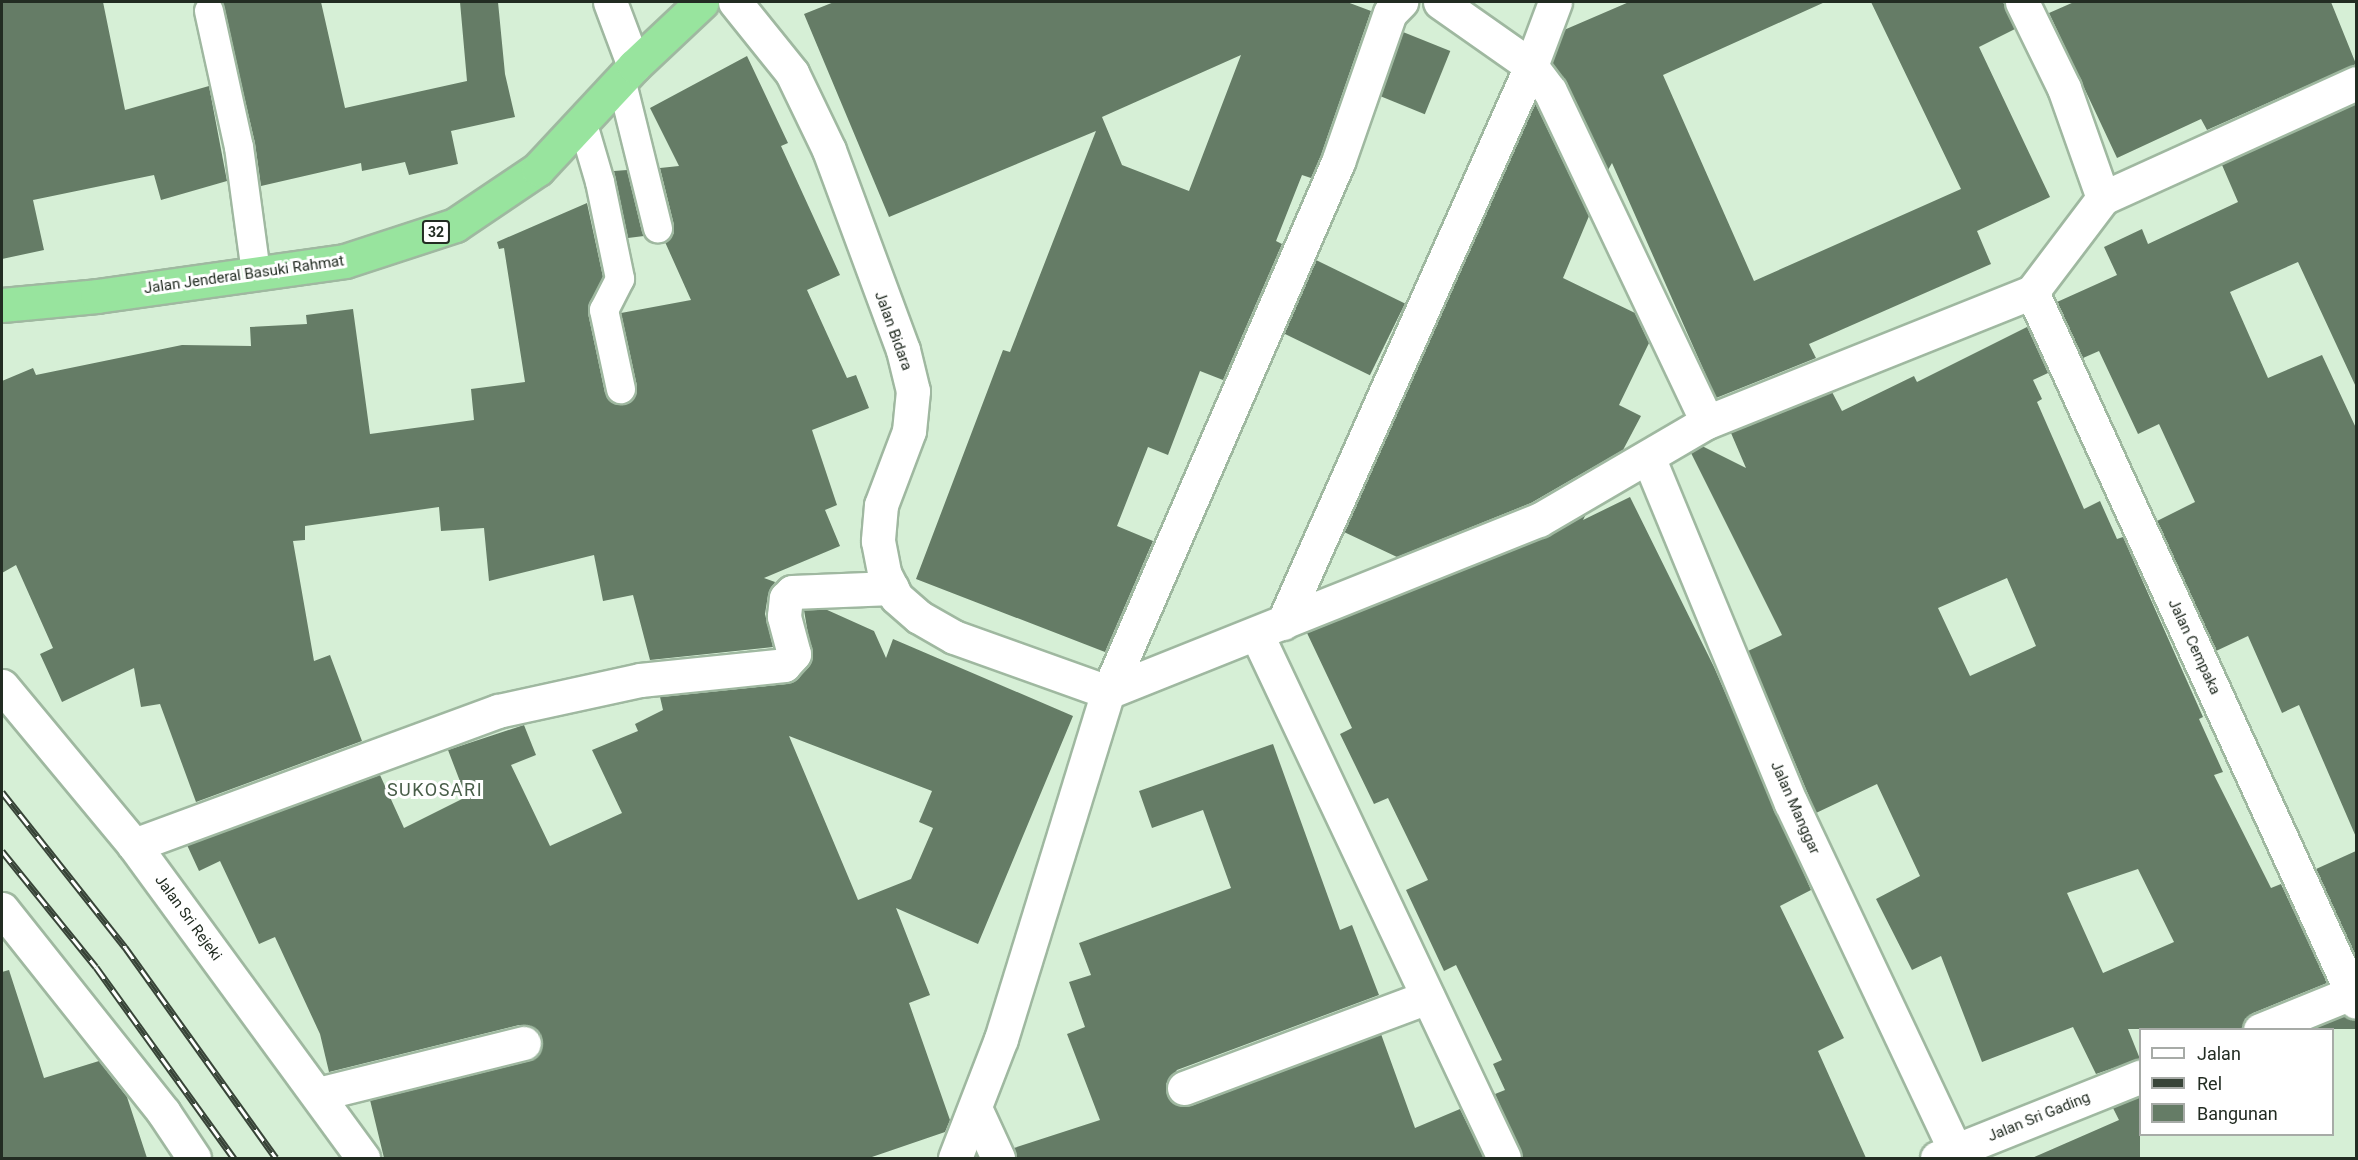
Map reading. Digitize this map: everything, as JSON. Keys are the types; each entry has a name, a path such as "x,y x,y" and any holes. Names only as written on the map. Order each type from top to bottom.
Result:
{"highway":[{"name":"Jalan Jenderal Basuki Rahmat","path":"2,305 88,296 345,261 455,225 538,170 627,73 702,2"},
{"name":"Jalan Jenderal Basuki Rahmat","path":"2,322 88,296"}],"street":[{"path":"610,2 627,73"},
{"name":"Jalan Bidara","path":"735,2 792,73 829,150 903,350 913,391 909,431 881,505 878,541 884,573 892,588 919,617 954,637 1108,692"},
{"path":"955,1158 976,1110 1108,692 1338,162 1390,13 1401,2"},
{"path":"1440,2 1531,66 1550,91 1707,422"},
{"path":"1504,1158 1428,997 1270,629 1531,66 1555,2"},
{"path":"2022,2 2064,88 2103,198"},
{"path":"1108,692 1539,520 1649,459 1707,422 2032,292 2103,198 2356,83"},
{"name":"Jalan Cempaka","path":"2032,292 2355,995"},
{"name":"Jalan Manggar","path":"1649,459 1791,802 1946,1154"},
{"path":"134,845 498,711 640,680 784,665 794,654 784,616 786,598 792,592 892,588"},
{"name":"Jalan Sri Rejeki","path":"2,686 134,845 363,1158"},
{"path":"2,909 164,1113 194,1158"},
{"path":"2263,1028 2355,995"},
{"path":"1184,1089 1428,997"},
{"path":"318,1094 524,1043"},
{"name":"Jalan Sri Gading","path":"1946,1154 2139,1077"},
{"path":"976,1110 998,1158"}],"lane":[{"path":"208,11 239,147 256,273"},
{"path":"627,73 658,228"},
{"path":"582,121 600,182 620,279 604,310 621,389"}],"building":[{"path":"2,2 103,2 125,110 209,86 227,181 161,200 154,175 33,200 44,250 2,259"},
{"path":"222,2 321,2 345,108 467,81 460,2 498,2 505,74 515,117 451,131 458,164 409,175 405,162 362,171 361,163 261,186 255,143"},
{"path":"834,2 1347,2 1371,11 1321,155 1311,178 1302,175 1276,241 1282,244 1223,380 1200,371 1168,455 1148,447 1117,526 1153,541 1105,652 916,579 1003,350 1010,352 1096,131 889,217 804,14","holes":["1241,55 1189,191 1122,165 1102,117"]},
{"path":"1629,2 1825,2 1663,75 1754,281 1961,189 1871,2 2003,2 2015,29 1979,47 2050,197 1977,231 1991,264 1809,344 1816,358 1716,398 1612,163 1608,170 1567,83 1552,63 1564,30"},
{"path":"2074,2 2331,2 2356,64 2207,130 2201,119 2117,158 2049,13"},
{"path":"1403,32 1450,51 1425,114 1378,95"},
{"path":"747,56 788,143 781,146 840,275 807,290 847,378 856,375 869,408 812,430 837,505 825,510 840,546 764,578 775,582 768,595 765,614 773,647 650,660 633,595 603,601 594,555 489,581 484,528 441,531 439,507 305,526 305,540 293,541 314,661 330,655 362,741 196,802 160,704 141,707 134,668 62,702 40,654 53,648 16,565 2,573 2,381 33,368 36,375 182,345 251,346 250,327 307,324 306,315 353,309 370,434 474,420 471,389 525,382 504,248 499,249 497,242 587,203 603,277 588,313 605,393 615,404 625,405 636,395 637,386 621,313 691,300 665,242 674,233 674,225 660,168 679,166 650,108"},
{"path":"1535,103 1589,216 1563,278 1635,313 1649,343 1619,405 1641,416 1623,450 1531,503 1397,557 1344,532"},
{"path":"2356,103 2356,387 2298,262 2230,292 2268,378 2322,355 2356,428 2356,837 2299,705 2282,713 2248,636 2216,651 2157,521 2195,502 2159,424 2138,434 2099,351 2083,358 2057,302 2117,275 2104,247 2142,229 2148,244 2238,202 2222,165"},
{"path":"627,170 644,236 628,238 614,171"},
{"path":"1316,260 1405,303 1370,375 1281,332"},
{"path":"2027,327 2048,373 2033,380 2042,399 2037,402 2084,509 2100,501 2117,539 2123,537 2203,717 2199,719 2223,772 2214,775 2271,888 2281,884 2327,983 2253,1013 2245,1019 2242,1028 2128,1029 2139,1059 2096,1074 2073,1027 1982,1062 1941,956 1912,970 1876,899 1920,876 1877,784 1816,813 1748,651 1782,635 1691,453 1702,446 1746,468 1731,433 1832,392 1842,411 1914,376 1917,382","holes":["2007,578 2036,646 1970,676 1938,608","2138,869 2174,942 2103,973 2067,893"]},
{"path":"1630,497 1714,667 1811,890 1780,906 1844,1038 1818,1051 1866,1158 1523,1158 1495,1094 1505,1090 1493,1064 1502,1060 1456,965 1444,971 1406,890 1428,880 1388,798 1374,804 1340,734 1352,728 1307,633 1546,537 1586,514 1583,520"},
{"path":"825,609 874,631 886,658 893,639 1073,716 978,944 896,908 930,995 909,1003 950,1120 945,1132 869,1158 384,1158 370,1100 529,1061 542,1049 538,1030 519,1025 329,1072 320,1034 275,937 259,944 220,861 199,871 187,845 380,775 404,828 466,797 448,750 524,725 536,755 511,765 550,846 622,813 592,750 638,731 635,724 663,710 660,697 786,684 797,678 812,658 804,610","holes":["789,736 932,791 919,822 933,828 911,879 858,900"]},
{"path":"1273,744 1340,930 1352,925 1379,995 1177,1070 1166,1084 1167,1095 1180,1106 1191,1106 1381,1034 1415,1128 1460,1109 1484,1158 1017,1158 1014,1148 1100,1120 1067,1034 1085,1027 1069,982 1091,975 1079,943 1231,888 1203,810 1152,828 1139,791"},
{"path":"2356,851 2356,958 2316,869"},
{"path":"9,970 44,1078 99,1061 127,1097 147,1158 2,1158 2,972"},
{"path":"2344,1016 2356,1020 2356,1029 2314,1028"},
{"path":"2139,1097 2140,1158 2032,1158 2119,1120 2113,1108"}],"railway":[{"path":"2,792 125,947 276,1158"},
{"path":"2,851 96,967 234,1158"}],"district":[{"name":"SUKOSARI","path":"435,790"}]}
